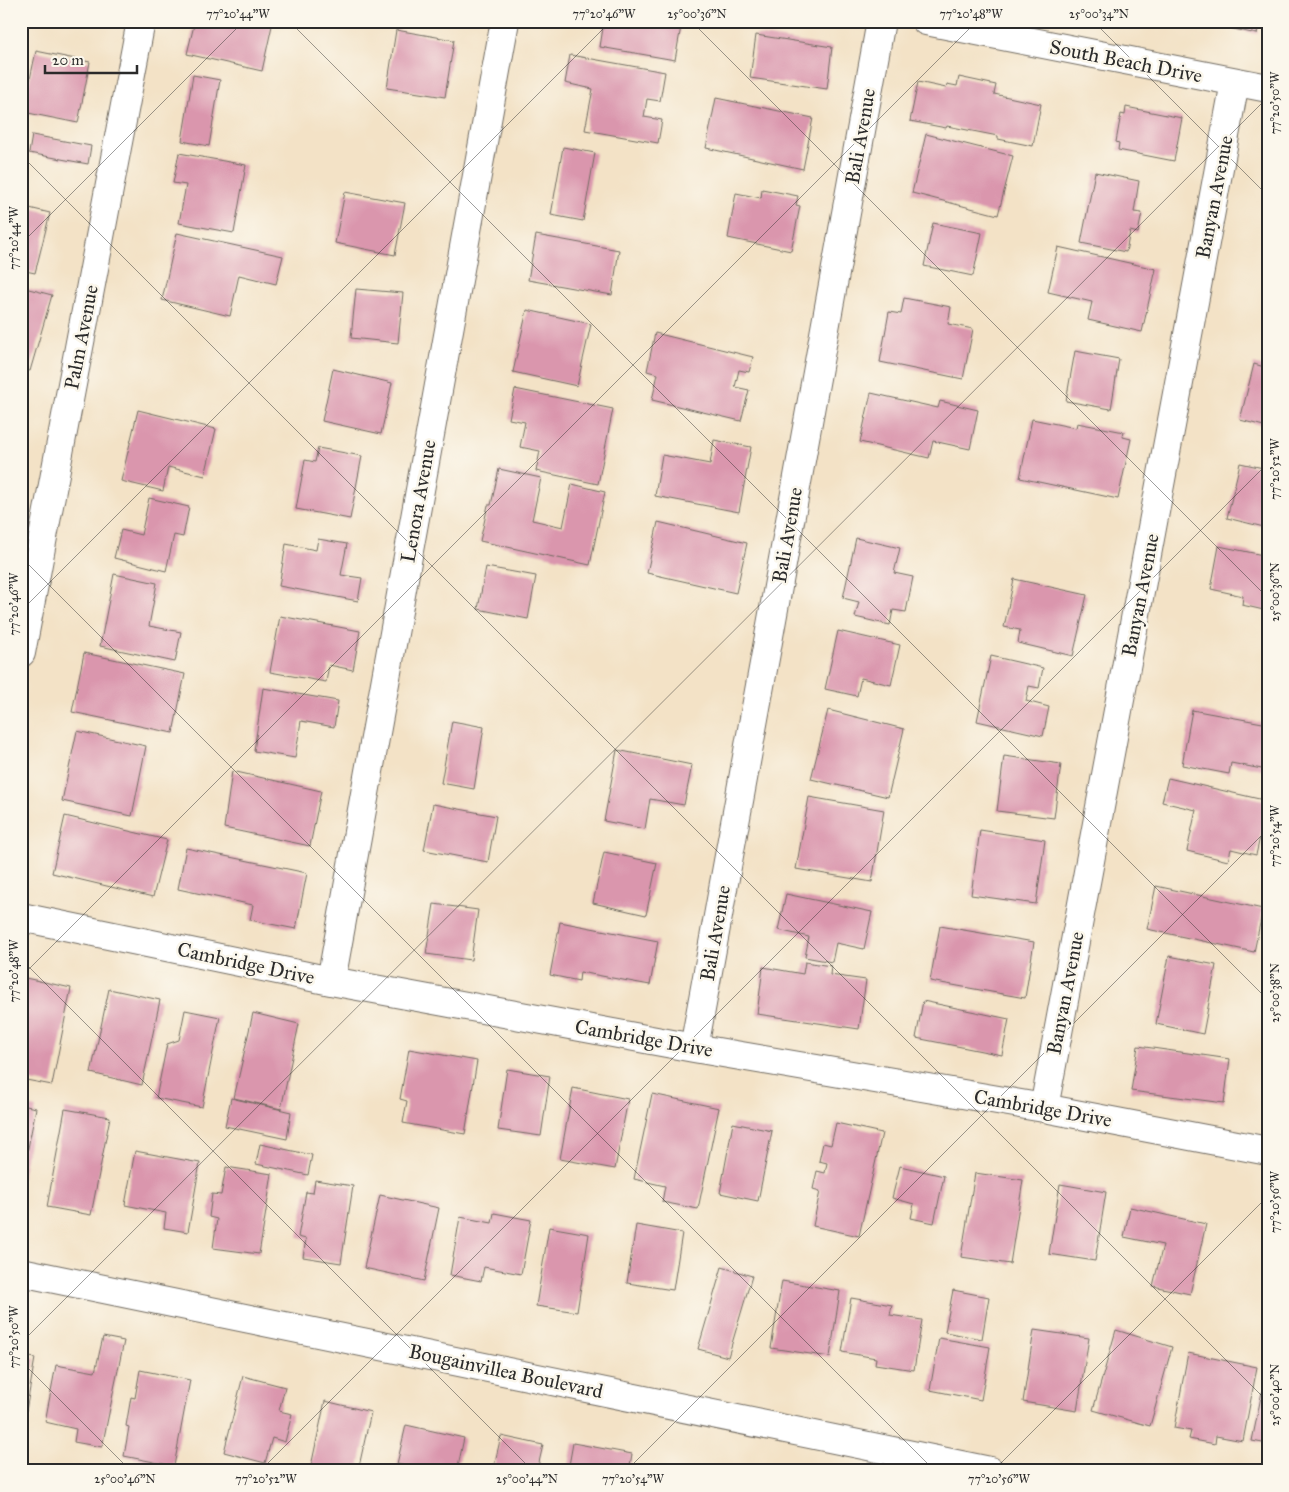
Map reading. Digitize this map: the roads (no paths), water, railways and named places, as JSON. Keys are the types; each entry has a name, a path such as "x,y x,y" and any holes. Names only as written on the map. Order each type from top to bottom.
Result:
{"street":[{"name":"Palm Avenue","path":"21,652 141,21"},
{"name":"Lenora Avenue","path":"331,981 505,21"},
{"name":"Bali Avenue","path":"694,1048 881,21"},
{"name":"South Beach Drive","path":"926,21 1268,88"},
{"name":"Banyan Avenue","path":"1044,1108 1235,82"},
{"name":"Cambridge Drive","path":"21,918 331,981 694,1048 1044,1108 1268,1151"},
{"name":"Bougainvillea Boulevard","path":"21,1272 990,1471"}]}
